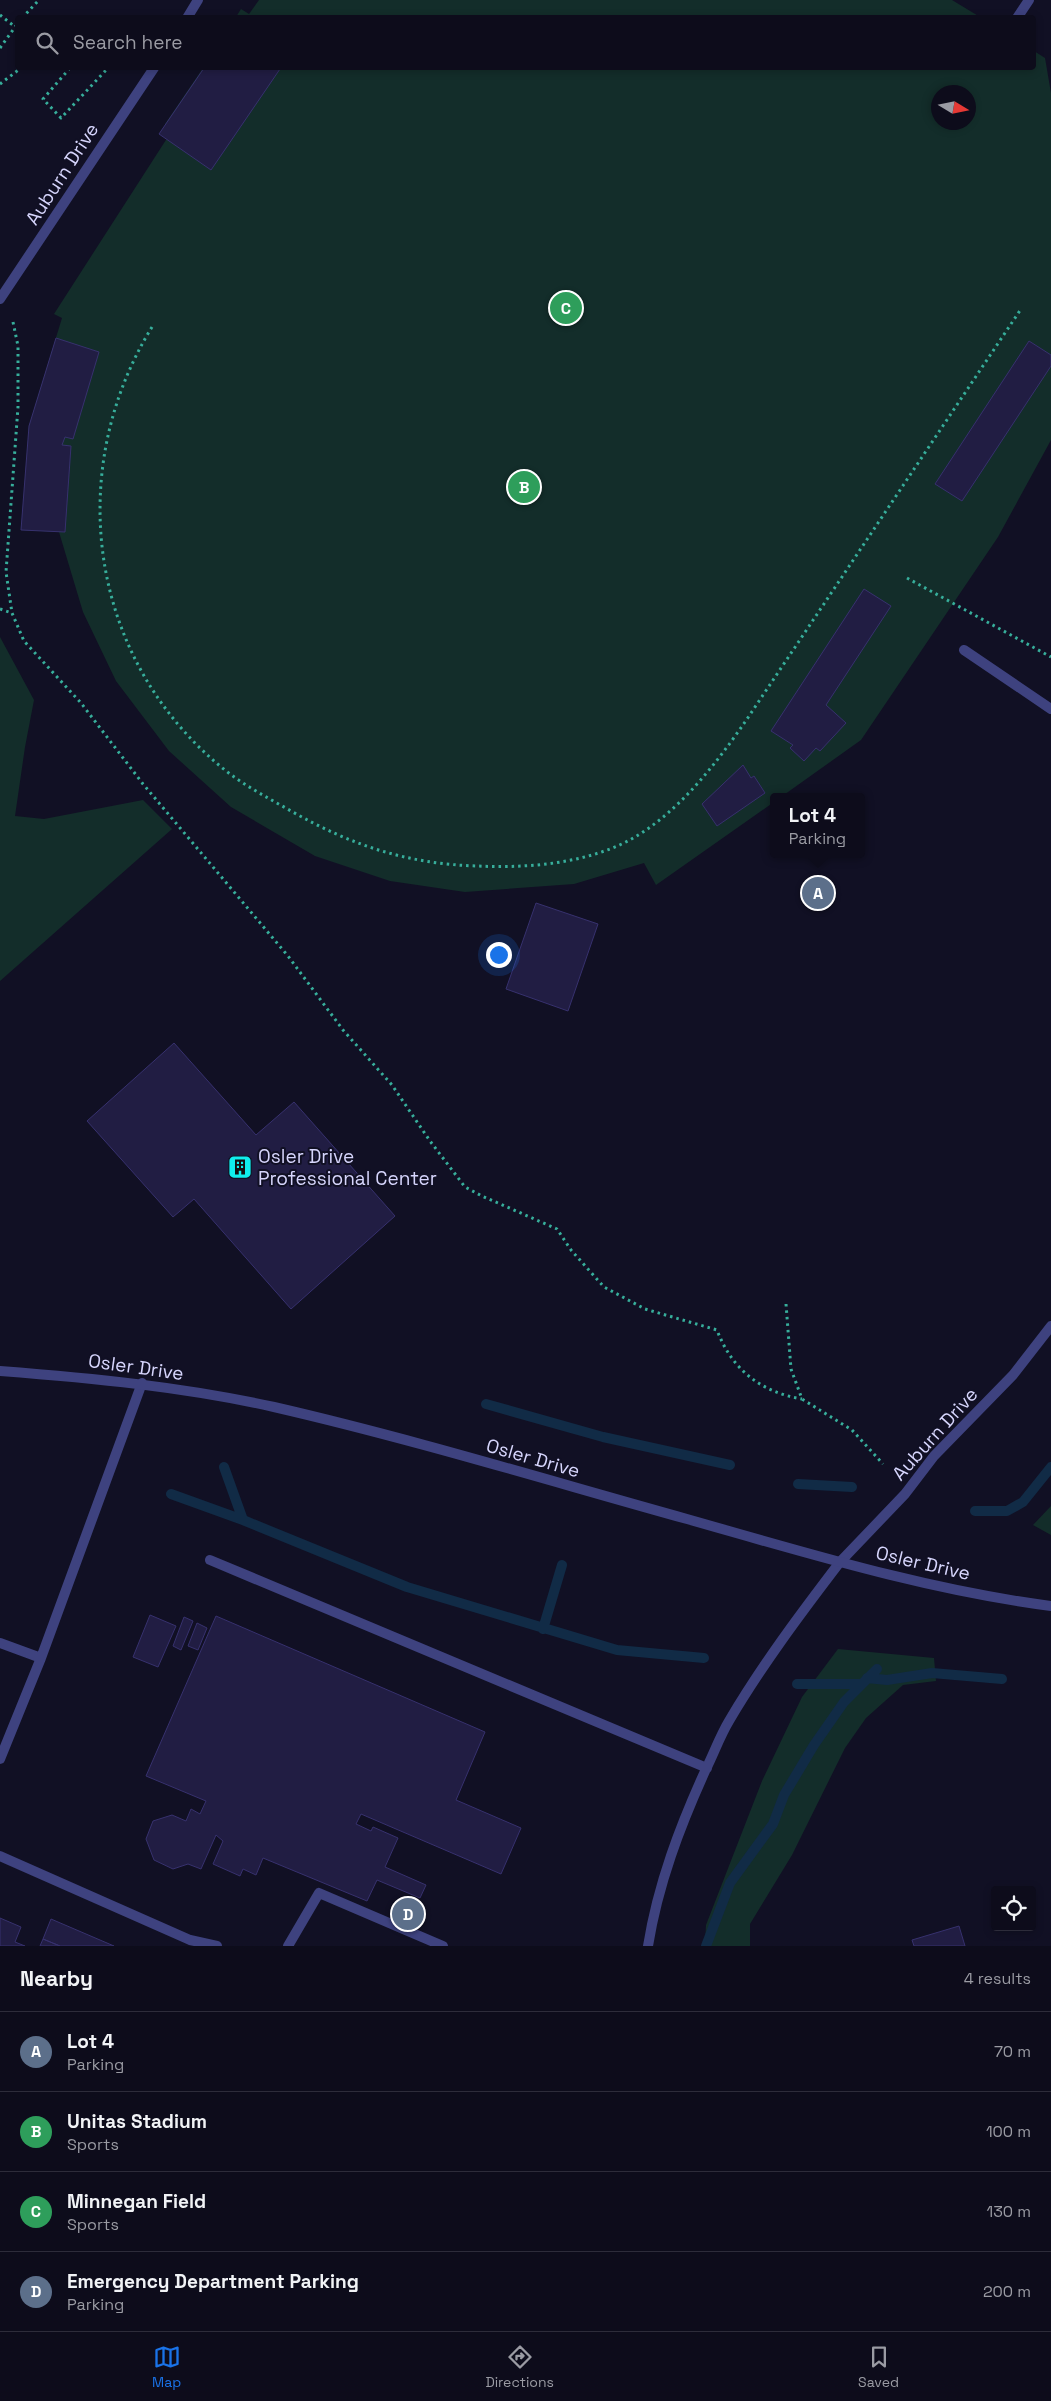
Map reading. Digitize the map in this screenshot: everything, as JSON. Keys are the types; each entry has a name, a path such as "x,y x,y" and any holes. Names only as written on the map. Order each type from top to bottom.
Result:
{"street":[{"path":"188,15 198,0"},
{"path":"1020,15 1029,0"},
{"name":"Auburn Drive","path":"0,299 153,70"},
{"path":"964,650 1051,709"},
{"name":"Auburn Drive","path":"648,1946 652,1917 670,1857 707,1768 728,1723 775,1648 840,1562 905,1494 934,1456 1013,1374 1051,1326"},
{"name":"Osler Drive","path":"0,1371 142,1383 272,1407 416,1443 840,1562 948,1588 1051,1606"},
{"path":"0,1758 41,1658 142,1383"},
{"path":"210,1560 707,1768"},
{"path":"0,1643 41,1658"},
{"path":"0,1856 190,1940 217,1946"},
{"path":"288,1946 318,1893 443,1946"}],"path":[{"path":"25,15 38,0"},
{"path":"0,15 14,26 0,48"},
{"path":"0,84 18,70"},
{"path":"68,70 43,99 61,118 106,70"},
{"path":"152,327 128,370 111,417 103,456 99,507 103,560 116,611 134,658 157,696 191,738 231,774 270,800 322,829 377,851 436,864 494,867 536,865 607,850 646,830 712,769 1021,309"},
{"path":"13,322 18,346 18,407 6,572 12,613 24,641 82,703 143,784 288,956 343,1030 392,1085 465,1187 557,1229 571,1250 604,1287 645,1309 717,1330 722,1343 739,1368 763,1388 780,1395 802,1399 852,1430 882,1464"},
{"path":"907,578 1051,658"},
{"path":"0,609 12,613"},
{"path":"786,1304 792,1369 802,1399"}],"green space":[{"path":"259,0 952,0 977,15 237,15 241,9 249,14"},
{"path":"1036,52 1045,58 1051,93 1051,440 998,537 861,740 787,793 770,793 770,805 656,885 644,863 574,884 465,892 390,881 315,856 231,807 169,751 116,681 83,612 59,532 21,530 29,426 62,318 54,314 173,129 165,124 202,70 1036,70"},
{"path":"0,637 34,700 15,816 44,819 143,800 172,829 0,981"},
{"path":"1051,1506 1051,1535 1033,1525"},
{"path":"838,1649 934,1658 936,1681 903,1685 866,1718 845,1748 792,1855 750,1924 750,1946 705,1946 706,1925 762,1781 802,1697"}],"building":[{"path":"203,70 279,70 211,170 159,134"},
{"path":"56,338 99,352 73,439 65,437 62,445 71,446 65,532 21,530 29,426"},
{"path":"1029,341 1051,355 1051,366 962,501 935,484"},
{"path":"864,589 891,606 826,705 846,723 820,751 816,748 804,761 790,748 793,745 771,731"},
{"path":"743,765 751,778 754,776 765,793 717,826 702,804"},
{"path":"536,903 598,924 568,1011 506,989"},
{"name":"Osler Drive Professional Center","path":"174,1043 256,1135 294,1102 395,1216 291,1309 194,1199 173,1217 87,1121"},
{"path":"150,1615 176,1626 158,1667 133,1657"},
{"path":"216,1616 485,1732 456,1800 521,1828 501,1874 361,1814 356,1824 371,1831 373,1827 398,1838 385,1867 426,1885 420,1898 377,1880 367,1901 263,1858 256,1875 243,1869 240,1876 213,1864 223,1841 216,1835 201,1869 188,1864 173,1869 154,1860 146,1839 153,1821 172,1815 186,1821 191,1809 200,1814 206,1801 146,1776"},
{"path":"184,1617 193,1621 181,1650 173,1646"},
{"path":"197,1623 207,1628 198,1650 188,1646"},
{"path":"0,1918 21,1927 15,1942 25,1946 0,1946"},
{"path":"51,1919 114,1946 60,1946 43,1939"},
{"path":"959,1926 965,1946 914,1946 912,1940"},
{"path":"43,1939 60,1946 40,1946"}],"waterway":[{"path":"486,1404 603,1437 730,1465"},
{"path":"224,1467 243,1520"},
{"path":"975,1511 1007,1511 1023,1502 1051,1467"},
{"path":"798,1484 852,1487"},
{"path":"171,1494 243,1520 407,1587 617,1650 704,1658"},
{"path":"543,1629 562,1565"},
{"path":"706,1946 730,1883 773,1824 784,1795 814,1745 844,1702 877,1669"},
{"path":"867,1678 887,1680 932,1673 1002,1679"},
{"path":"797,1684 862,1684"}],"place":[{"name":"Minnegan Field","path":"566,308"},
{"name":"Unitas Stadium","path":"524,487"},
{"name":"Lot 4","path":"818,893"},
{"name":"Osler Drive Professional Center","path":"240,1167"},
{"name":"Emergency Department Parking","path":"408,1914"}]}
